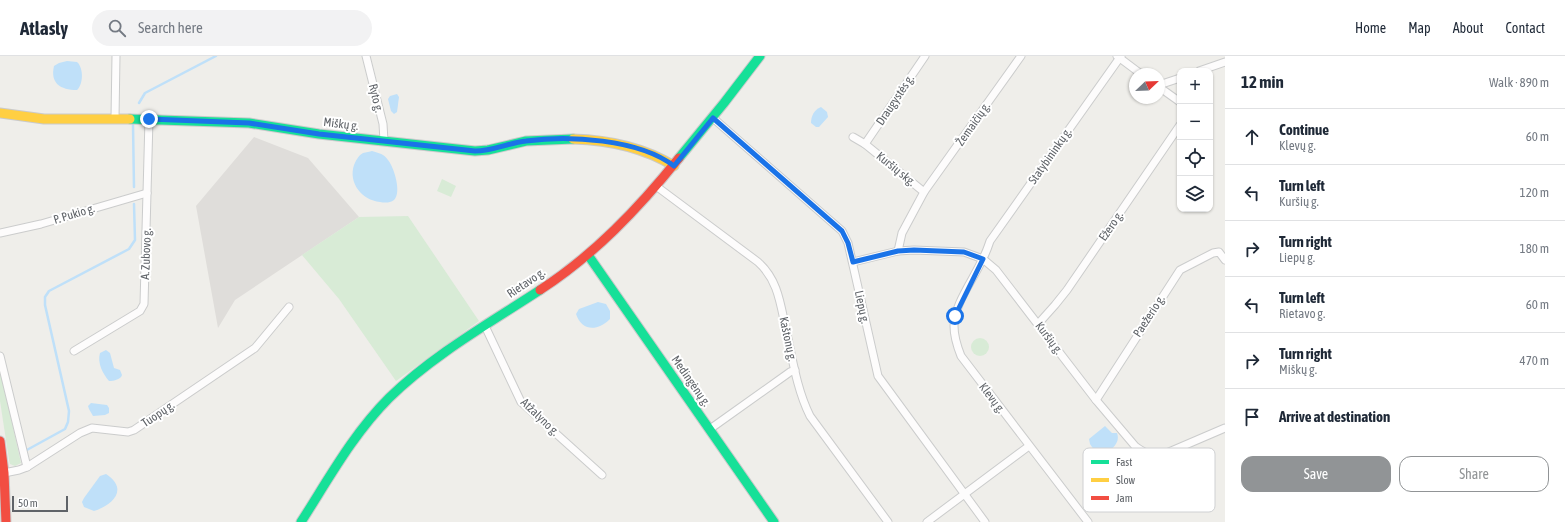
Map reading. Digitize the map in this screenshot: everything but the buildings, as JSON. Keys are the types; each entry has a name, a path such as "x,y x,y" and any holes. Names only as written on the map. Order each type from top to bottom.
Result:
{"street":[{"path":"115,118 116,56"},
{"name":"Ryto g.","path":"366,56 382,124 384,140"},
{"name":"Rietavo g.","path":"301,522 359,433 390,397 432,362 588,255 614,232 674,166 760,56"},
{"name":"Draugystės g.","path":"865,144 925,56"},
{"name":"Žemaičių g.","path":"924,192 1021,56"},
{"path":"1119,57 1133,68"},
{"name":"Statybininkų g.","path":"983,259 990,241 1119,57"},
{"path":"1208,68 1225,62"},
{"path":"1165,84 1177,79"},
{"path":"1165,91 1177,100"},
{"name":"Miškų g.","path":"0,113 44,119 115,118 249,123 319,134 483,151 524,141 588,139 611,142 635,148 661,157 674,166"},
{"name":"Liepų g.","path":"713,118 842,231 848,243 853,262 878,376 985,522"},
{"name":"A. Zubovo g.","path":"74,351 140,311 144,304 149,119"},
{"name":"Ežero g.","path":"1038,324 1067,290 1177,129"},
{"name":"Kuršių skg.","path":"853,137 865,144 924,192 902,234 898,251"},
{"name":"Kaštonų g.","path":"656,186 758,262 765,268 773,279 778,294 802,399 810,416 888,522"},
{"name":"P. Pukio g.","path":"0,233 42,224 147,192"},
{"name":"Kuršių g.","path":"853,262 898,251 914,250 964,252 983,259 996,270 1096,400 1138,448"},
{"name":"Paežerio g.","path":"1096,400 1180,270 1213,253 1219,252 1225,260"},
{"name":"Medingėnų g.","path":"588,255 774,522"},
{"name":"Klevų g.","path":"983,259 955,316 954,326 956,345 966,364 1088,522"},
{"name":"Tuopų g.","path":"4,472 27,467 80,433 92,428 128,432 134,430 255,348 289,307"},
{"name":"Atžalyno g.","path":"485,326 521,402 602,476"},
{"path":"0,356 27,467"},
{"path":"710,429 790,372 795,370"},
{"name":"Kuršių g.","path":"1178,448 1225,428"},
{"path":"0,441 4,472 6,522"},
{"path":"927,522 1029,446"}],"shaded area":[{"path":"254,137 308,158 359,217 235,300 218,328 196,206"}],"green space":[{"path":"442,179 456,186 451,197 437,191"},
{"path":"408,216 479,321 396,381 339,299 302,255 359,217"},
{"path":"980,338 984,339 988,343 988,351 984,355 980,356 976,355 972,351 971,347 972,343 976,339"},
{"path":"0,369 21,463 15,466 10,464 9,460 0,401"}],"water":[{"path":"67,61 77,62 81,68 81,84 77,90 61,87 55,81 53,72 54,66"},
{"path":"397,94 399,97 397,112 394,114 391,111 388,99 390,96"},
{"path":"821,107 827,112 828,117 819,127 816,127 811,123 813,114"},
{"path":"372,151 385,156 393,168 397,192 396,197 391,202 373,201 362,194 355,184 353,172 356,161 362,154"},
{"path":"598,302 606,304 610,311 610,319 600,326 591,328 586,327 582,324 576,314 579,309"},
{"path":"106,350 110,353 114,368 120,370 122,375 117,380 109,381 101,368 99,361 100,353"},
{"path":"91,403 107,405 109,408 109,413 105,415 93,416 88,406"},
{"path":"1105,426 1112,433 1117,433 1118,437 1116,444 1112,448 1093,448 1089,439"},
{"path":"106,474 116,485 116,496 107,505 94,511 84,507 82,502 84,498 100,476"}],"waterway":[{"path":"139,103 145,93 216,56"},
{"path":"133,125 134,187"},
{"path":"25,451 65,429 68,422 69,411 45,305 45,297 49,291 129,249 135,240 134,204"}],"traffic: fast":[{"path":"679,158 760,56"},
{"path":"130,119 249,123 319,134 475,151 488,150 526,141 573,139"},
{"path":"588,255 774,522"},
{"path":"301,522 352,442 389,398 406,382 442,354 540,290"}],"traffic: slow":[{"path":"0,113 44,119 130,119"},
{"path":"573,139 600,141 638,149 662,159 674,166"}],"traffic: jam":[{"path":"540,290 579,262 614,230 648,195 679,158"},
{"path":"0,441 4,473 6,522"}],"route":[{"path":"149,119 249,123 319,134 475,151 492,150 524,141 588,139 611,142 635,148 661,157 674,166 713,118 842,231 848,243 853,262 898,251 914,250 964,252 983,259 955,316"}]}
